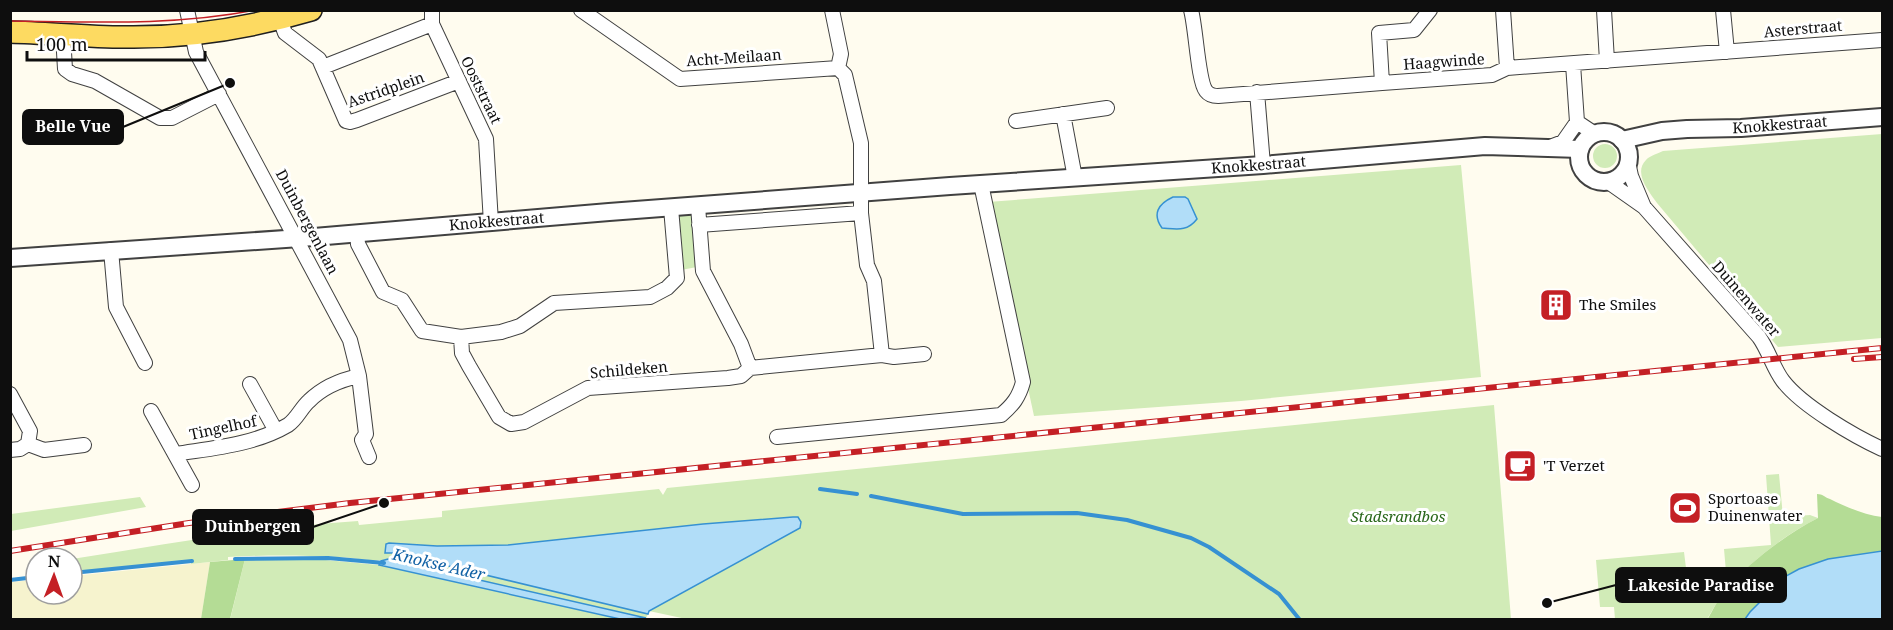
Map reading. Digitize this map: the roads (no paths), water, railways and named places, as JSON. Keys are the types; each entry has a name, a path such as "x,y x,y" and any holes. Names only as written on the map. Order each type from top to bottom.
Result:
{"main road":[{"path":"10,32 127,37 193,35 280,19 311,10"}],"street":[{"name":"Duinbergenlaan","path":"187,10 196,52 351,340 366,434 362,440 369,457"},
{"name":"Acht-Meilaan","path":"582,10 680,79 838,68"},
{"path":"832,10 841,54 838,68 844,75 861,143 861,213 867,266 874,281 882,355"},
{"name":"Haagwinde","path":"1191,10 1196,26 1201,80 1205,90 1211,95 1218,96 1492,75 1507,68 1573,64"},
{"name":"Haagwinde","path":"1382,83 1379,33 1414,30 1430,10"},
{"name":"Haagwinde","path":"1503,10 1507,68"},
{"path":"1604,10 1607,62"},
{"path":"1723,10 1727,52"},
{"path":"323,67 432,17"},
{"name":"Ooststraat","path":"432,17 486,139 491,223"},
{"name":"Astridplein","path":"280,19 285,33 319,59 346,121 350,122 459,81"},
{"path":"63,35 64,69 95,81 160,118 167,119 181,115 219,94"},
{"name":"Asterstraat","path":"1573,64 1882,40"},
{"path":"1538,149 1563,142 1577,122 1573,64"},
{"path":"1257,92 1263,165"},
{"path":"1016,122 1107,108"},
{"path":"1063,114 1075,178"},
{"name":"Knokkestraat","path":"1626,152 1676,130 1741,128 1882,117"},
{"path":"1577,122 1595,134"},
{"path":"1610,133 1626,152 1620,175 1607,181 1588,176 1580,156 1587,138 1595,134 1610,133"},
{"name":"Knokkestraat","path":"10,258 981,184 1263,165 1485,146 1538,149 1561,158 1580,156"},
{"name":"Duinenwater","path":"1626,152 1630,176 1644,207"},
{"name":"Duinenwater","path":"1607,181 1644,207 1759,337 1767,348 1781,379 1790,390 1840,426 1882,449"},
{"path":"777,437 1002,415 1013,405 1020,394 1023,382 981,184"},
{"path":"698,206 703,270 741,344 750,368"},
{"path":"671,208 677,278"},
{"path":"699,225 861,213"},
{"path":"357,233 358,244 383,292 402,300 422,331 461,337 501,332 520,326 554,303 650,297 667,288 677,278 703,270"},
{"path":"111,250 116,307 145,363"},
{"name":"Schildeken","path":"461,337 462,353 468,366 499,417 511,424 524,422 588,388 728,378 741,376 750,368 882,355 894,357 924,354"},
{"name":"Tingelhof","path":"176,454 251,441 276,431 291,423 309,401 324,388 358,376"},
{"name":"Tingelhof","path":"250,384 276,431"},
{"path":"10,394 30,431 28,444 20,449 10,450"},
{"name":"Tingelhof","path":"151,411 192,485"},
{"path":"28,444 44,450 84,445"}],"water":[{"path":"1173,197 1188,199 1197,219 1189,226 1181,229 1162,228 1159,223 1157,214 1160,206"},
{"path":"798,517 801,522 800,528 649,611 648,614 394,553 385,553 386,544 389,543 437,546 508,545 703,524"},
{"path":"1882,551 1882,619 1745,619 1786,576 1799,569 1828,559"},
{"path":"388,559 646,618 620,619 379,565 381,561"}],"waterway":[{"path":"820,489 857,494"},
{"path":"871,496 963,514 1077,513 1127,520 1191,538 1209,547 1279,594 1300,620"},
{"name":"Knokse Ader","path":"235,559 328,558 384,563"},
{"name":"Knokse Ader","path":"84,572 192,561"},
{"name":"Knokse Ader","path":"10,580 24,578"}],"tram line":[{"path":"10,21 164,21 256,10"}],"railway":[{"path":"10,551 189,523 350,503 1882,348"},
{"path":"1854,359 1882,357"}],"place":[{"name":"Belle Vue","path":"230,83"},
{"name":"The Smiles","path":"1556,305"},
{"name":"'T Verzet","path":"1520,466"},
{"name":"Duinbergen","path":"384,503"},
{"name":"Sportoase Duinenwater","path":"1685,508"},
{"name":"Lakeside Paradise","path":"1547,603"}],"park label":[{"name":"Stadsrandbos","path":"1398,517"}]}
